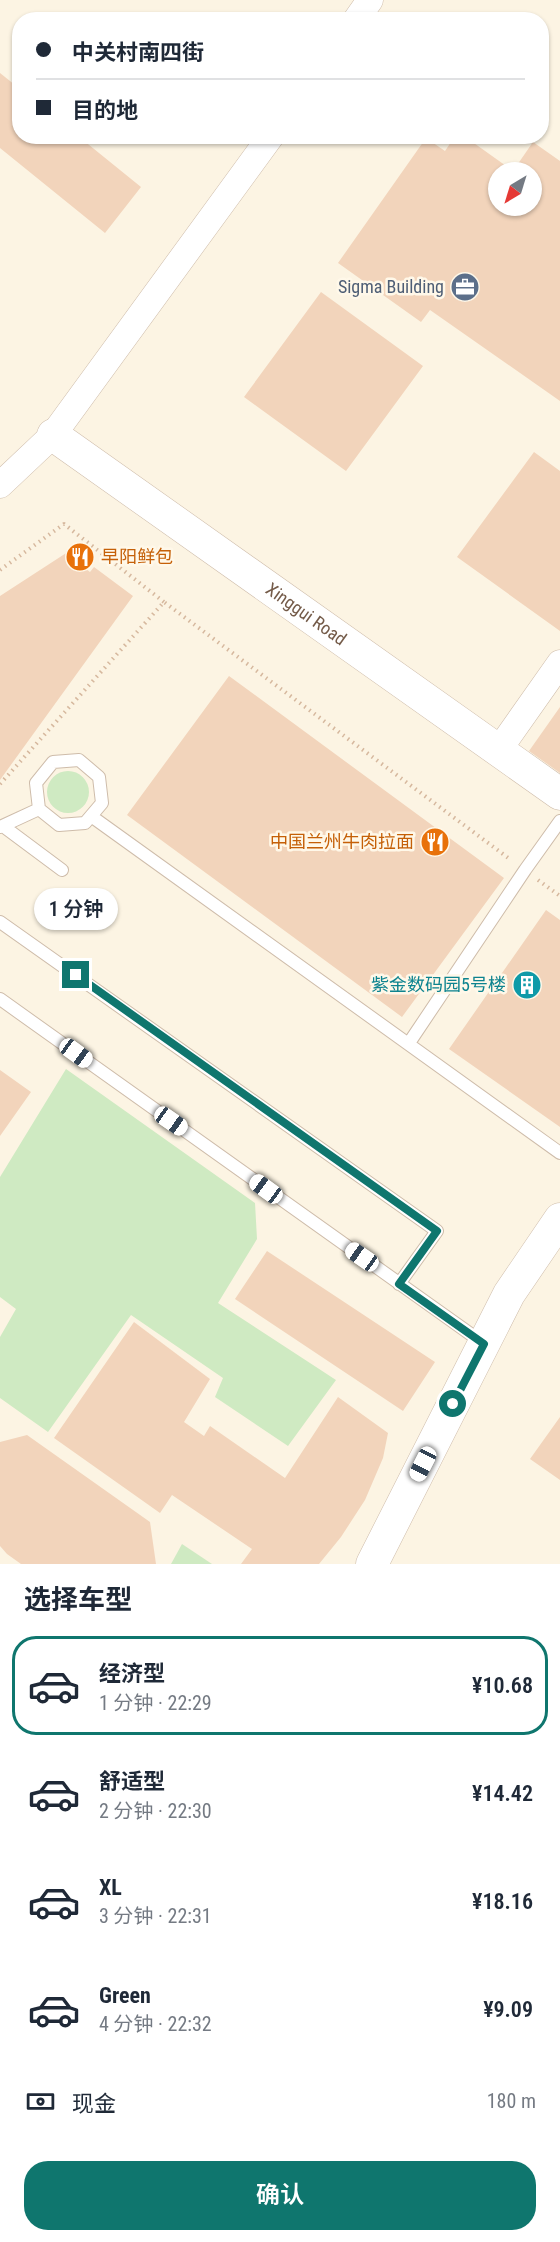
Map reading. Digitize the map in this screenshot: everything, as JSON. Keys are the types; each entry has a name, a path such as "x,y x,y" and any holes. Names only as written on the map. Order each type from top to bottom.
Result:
{"street":[{"path":"0,486 53,435 265,144"},
{"name":"Xinggui Road","path":"53,435 560,795"},
{"path":"498,751 560,663"},
{"path":"372,1564 509,1294 560,1219"}],"lane":[{"path":"79,760 99,777 102,803 85,823 59,825 39,809 36,783 53,762 79,760"},
{"path":"39,809 1,827 62,870"},
{"path":"91,816 560,1153"},
{"path":"409,1043 560,821"},
{"path":"0,922 437,1231 399,1284"},
{"path":"0,999 484,1344"}],"path":[{"path":"0,570 64,524 164,602 560,896"},
{"path":"0,784 164,602"}],"green space":[{"path":"68,771 83,777 89,792 83,807 68,813 53,807 47,792 53,777"},
{"path":"66,1069 255,1203 257,1239 218,1303 336,1380 288,1446 215,1397 223,1378 131,1315 48,1432 0,1398 0,1337 16,1309 0,1297 0,1177"},
{"path":"182,1544 212,1564 171,1564"}],"building":[{"path":"0,73 12,83 12,144 88,144 141,187 105,233 0,148"},
{"name":"Sigma Building","path":"422,144 435,144 445,151 450,144 475,144 500,162 488,162 488,216 542,216 542,162 519,162 532,144 536,144 560,161 560,401 430,310 421,322 338,263"},
{"path":"321,292 423,366 346,471 244,397"},
{"path":"534,452 560,471 560,631 457,557"},
{"path":"77,546 90,556 82,566 90,572 94,567 133,596 0,780 0,596"},
{"path":"229,676 504,878 402,1017 127,815"},
{"path":"560,707 560,773 529,751"},
{"name":"紫金数码园5号楼","path":"546,910 560,920 560,1127 449,1049"},
{"path":"0,1070 31,1092 0,1136"},
{"path":"267,1251 435,1362 403,1411 235,1299"},
{"path":"134,1322 210,1379 184,1422 204,1436 210,1426 285,1478 338,1397 388,1433 383,1458 365,1500 341,1537 319,1564 241,1564 252,1549 172,1495 160,1513 54,1438"},
{"path":"560,1417 560,1480 530,1459"},
{"path":"27,1435 150,1522 156,1564 21,1564 7,1554 0,1546 0,1442"}],"place":[{"name":"Sigma Building","path":"465,287"},
{"name":"早阳鲜包","path":"80,557"},
{"name":"中国兰州牛肉拉面","path":"435,842"},
{"name":"紫金数码园5号楼","path":"527,985"}],"route":[{"path":"76,975 437,1231 399,1284 484,1344 453,1404"}]}
